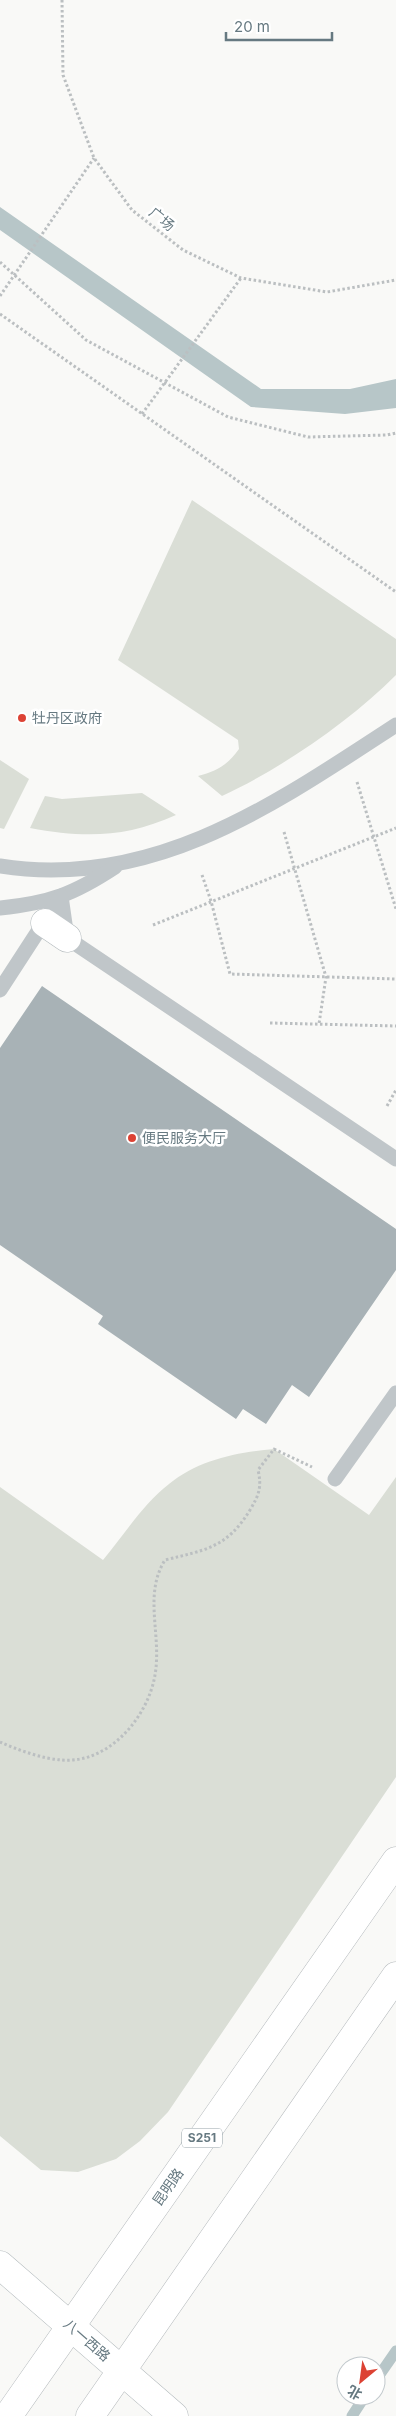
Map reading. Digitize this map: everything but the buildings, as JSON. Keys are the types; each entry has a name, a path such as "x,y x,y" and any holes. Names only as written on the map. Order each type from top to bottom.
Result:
{"main road":[{"path":"45,923 67,938"},
{"name":"昆明路","path":"8,2416 396,1861"},
{"path":"90,2416 396,1976"},
{"name":"八一西路","path":"0,2265 174,2416"}],"lane":[{"path":"0,866 54,871 116,866 193,842 278,800 396,725"},
{"path":"0,908 34,905 61,896 85,887 116,866"},
{"path":"0,990 61,896"},
{"path":"61,896 67,938 396,1159"},
{"path":"335,1479 396,1393"}],"path":[{"name":"广场","path":"62,0 63,75 94,158 132,210 182,250 241,278 327,292 396,280"},
{"path":"0,296 94,158"},
{"path":"0,262 86,340 228,418 308,437 387,435 396,433"},
{"path":"142,414 241,278"},
{"path":"0,314 396,592"},
{"path":"356,779 396,909"},
{"path":"153,925 396,828"},
{"path":"284,832 293,869 326,977 320,1024"},
{"path":"202,875 230,974 396,979"},
{"path":"270,1023 396,1026"},
{"path":"387,1106 396,1090"},
{"path":"0,1742 62,1760 86,1758 113,1745 130,1728 142,1710 155,1676 157,1655 153,1600 156,1574 165,1560 204,1550 224,1542 239,1528 254,1504 261,1484 258,1470 274,1449 335,1479"}],"shaded area":[{"path":"0,207 261,389 350,389 396,379 396,408 345,414 251,407 0,230"},
{"path":"192,500 396,639 396,675 377,693 314,743 268,772 222,796 198,776 216,770 226,764 239,749 238,740 118,660"},
{"path":"0,760 29,779 4,829 0,828"},
{"path":"142,793 176,815 139,828 104,834 68,833 30,828 45,796 62,799"},
{"path":"274,1449 369,1515 396,1477 396,1777 168,2112 140,2141 116,2159 78,2172 41,2170 0,2136 0,1487 103,1560 151,1501 180,1476 205,1463 218,1459 246,1452"}],"waterway":[{"path":"386,2366 396,2351"},
{"path":"352,2416 358,2406"}],"place":[{"name":"牡丹区政府","path":"22,718"},
{"name":"便民服务大厅","path":"132,1138"}]}
